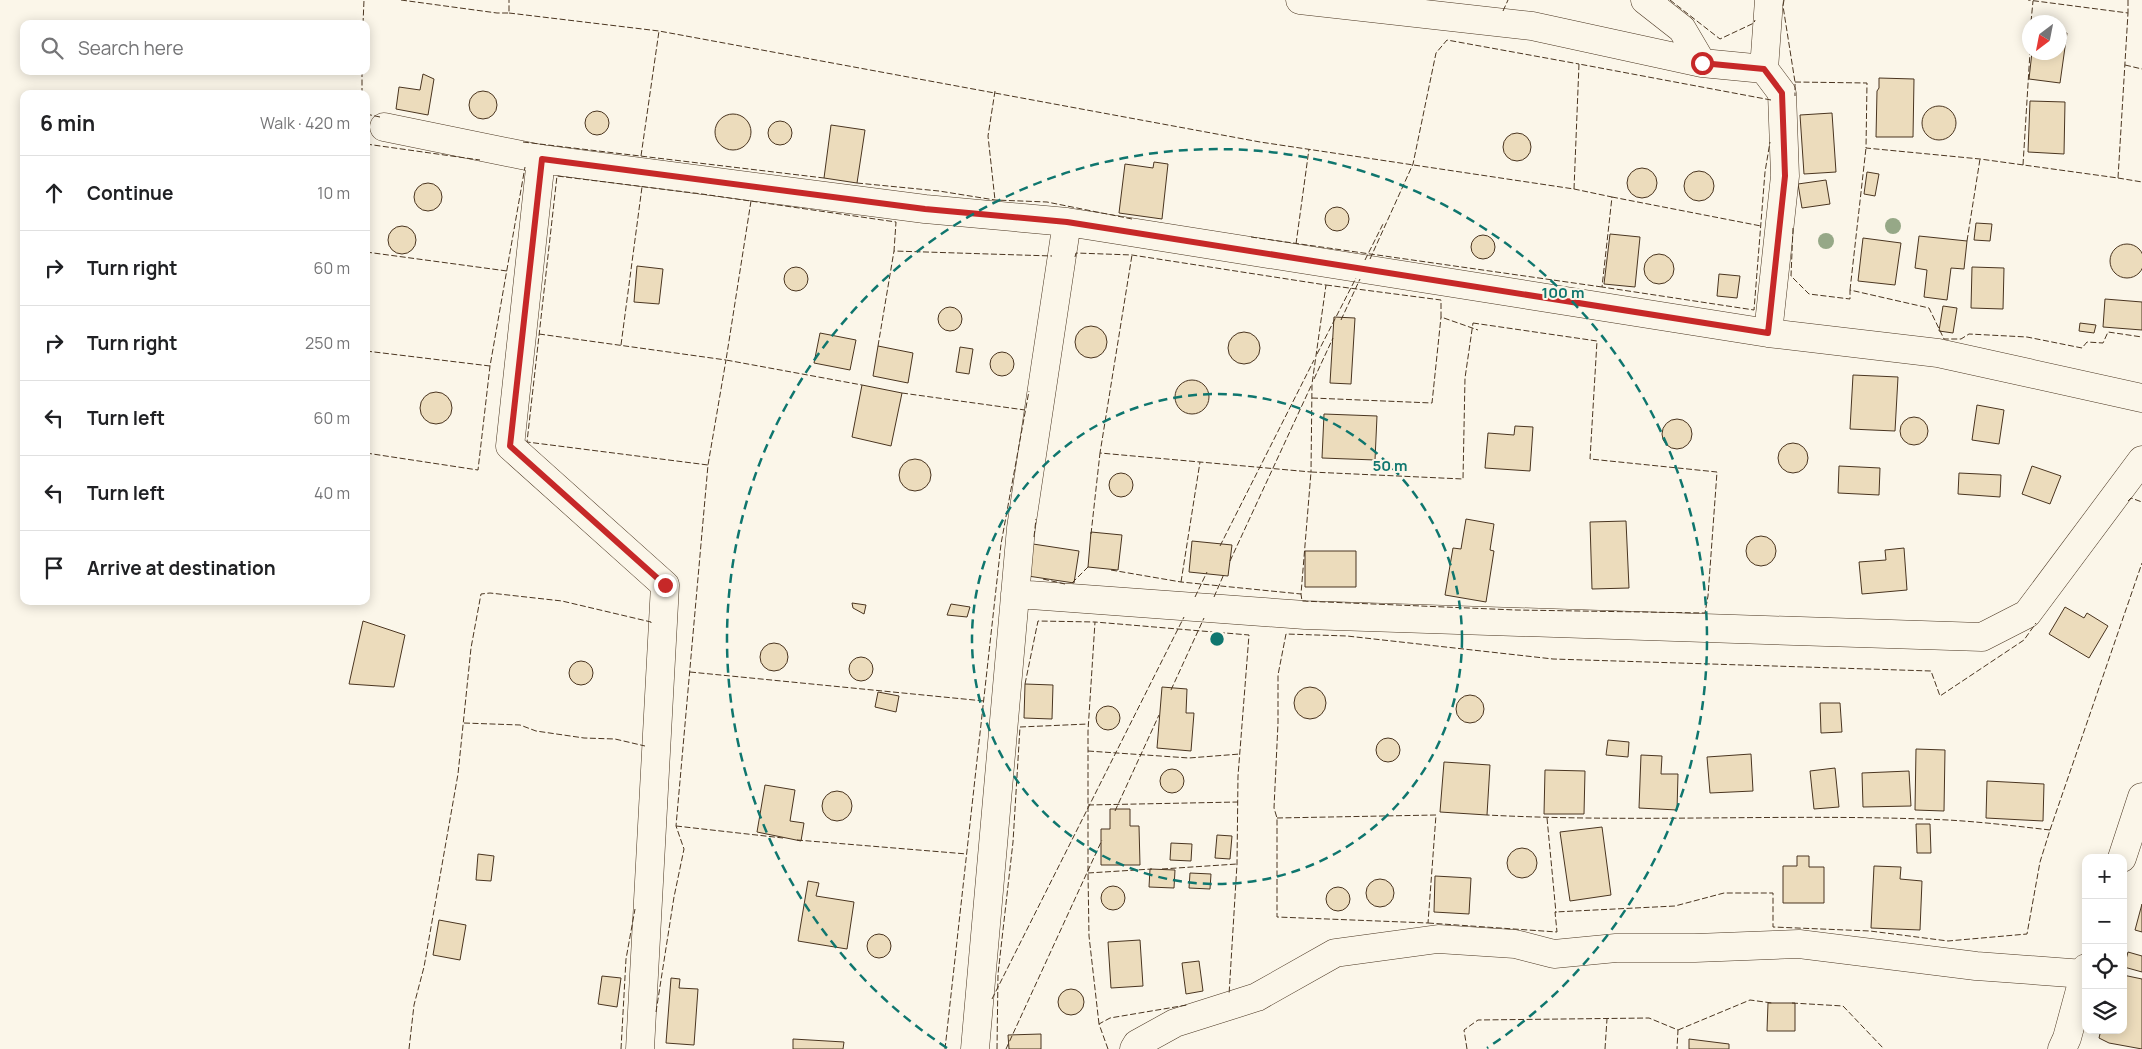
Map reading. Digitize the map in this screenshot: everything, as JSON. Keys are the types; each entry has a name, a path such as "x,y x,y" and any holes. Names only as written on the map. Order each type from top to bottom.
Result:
{"street":[{"path":"1300,0 1532,26 1702,63 1764,69"},
{"path":"1645,0 1682,30 1702,63"},
{"path":"1768,333 1785,176 1782,93 1764,69 1769,0"},
{"path":"384,127 542,159 925,209 1067,222 1768,333 1938,353 2142,398"},
{"path":"542,159 510,446 665,585 640,1049"},
{"path":"975,1049 1021,528 1067,222"},
{"path":"1015,594 1305,615 1982,637 2027,614 2142,460"},
{"path":"2123,854 2142,796"},
{"path":"1134,1049 1138,1044 1175,1023 1257,997 1335,953 1438,939 1515,944 1554,954 1616,948 1695,948 1799,944 1976,966 2082,971"},
{"path":"2067,1046 2082,984"}],"building":[{"path":"2031,60 2063,60 2060,83 2029,79"},
{"path":"423,74 434,79 428,115 396,109 399,87 420,90"},
{"path":"1879,78 1914,79 1913,137 1876,137"},
{"path":"483,91 493,95 497,105 493,115 483,119 473,115 469,105 473,95"},
{"path":"2030,101 2065,102 2064,154 2028,152"},
{"path":"1939,106 1951,111 1956,123 1951,135 1939,140 1927,135 1922,123 1927,111"},
{"path":"597,111 606,114 609,123 606,132 597,135 588,132 585,123 588,114"},
{"path":"1832,113 1836,172 1804,174 1800,115"},
{"path":"733,114 740,115 746,119 750,125 750,139 746,145 740,149 733,150 726,149 720,145 716,139 715,132 716,125 720,119 726,115"},
{"path":"780,121 789,124 792,133 789,142 780,145 771,142 768,133 771,124"},
{"path":"831,125 865,130 857,183 824,178"},
{"path":"1517,133 1527,137 1531,147 1527,157 1517,161 1507,157 1503,147 1507,137"},
{"path":"1154,162 1168,164 1162,219 1119,213 1125,164 1153,168"},
{"path":"1642,168 1653,172 1657,183 1653,194 1642,198 1631,194 1627,183 1631,172"},
{"path":"1699,171 1710,175 1714,186 1710,197 1699,201 1688,197 1684,186 1688,175"},
{"path":"1867,172 1879,174 1875,196 1864,194"},
{"path":"1826,180 1830,204 1802,208 1798,184"},
{"path":"428,183 438,187 442,197 438,207 428,211 418,207 414,197 418,187"},
{"path":"1337,207 1346,210 1349,219 1346,228 1337,231 1328,228 1325,219 1328,210"},
{"path":"1976,223 1992,224 1990,241 1974,240"},
{"path":"402,226 412,230 416,240 412,250 402,254 392,250 388,240 392,230"},
{"path":"1610,234 1640,237 1635,287 1604,284"},
{"path":"1483,235 1492,238 1495,247 1492,256 1483,259 1474,256 1471,247 1474,238"},
{"path":"1919,236 1967,241 1964,269 1951,268 1947,300 1924,297 1927,270 1915,268"},
{"path":"1863,238 1901,243 1895,285 1858,281"},
{"path":"2127,244 2139,249 2143,264 2139,273 2127,278 2115,273 2110,261 2115,249"},
{"path":"1659,254 1670,258 1674,269 1670,280 1659,284 1648,280 1644,269 1648,258"},
{"path":"637,266 663,269 659,304 634,302"},
{"path":"796,267 805,270 808,279 805,288 796,291 787,288 784,279 787,270"},
{"path":"1972,267 2004,268 2003,309 1971,308"},
{"path":"1719,274 1740,276 1737,298 1717,296"},
{"path":"2105,299 2142,302 2142,330 2103,327"},
{"path":"1943,306 1957,308 1953,333 1939,331"},
{"path":"950,307 959,310 962,319 959,328 950,331 941,328 938,319 941,310"},
{"path":"1334,317 1355,318 1351,384 1330,383"},
{"path":"2080,323 2096,325 2094,333 2079,331"},
{"path":"1091,326 1102,331 1107,342 1102,353 1091,358 1080,353 1075,342 1080,331"},
{"path":"1244,332 1250,333 1255,337 1259,342 1259,354 1255,359 1250,363 1244,364 1238,363 1233,359 1229,354 1228,348 1229,342 1233,337 1238,333"},
{"path":"820,333 856,340 850,370 814,363"},
{"path":"878,346 913,353 908,383 873,376"},
{"path":"960,347 973,349 969,374 956,372"},
{"path":"1002,352 1011,355 1014,364 1011,373 1002,376 993,373 990,364 993,355"},
{"path":"1853,375 1898,377 1895,431 1850,429"},
{"path":"1192,380 1199,381 1204,385 1208,390 1208,404 1204,409 1199,413 1192,414 1185,413 1180,409 1176,404 1175,397 1176,390 1180,385 1185,381"},
{"path":"862,385 902,393 891,446 852,437"},
{"path":"436,392 447,397 452,408 447,419 436,424 425,419 420,408 425,397"},
{"path":"1977,405 2004,410 1999,444 1972,440"},
{"path":"1324,414 1377,416 1375,460 1322,458"},
{"path":"1914,417 1924,421 1928,431 1924,441 1914,445 1904,441 1900,431 1904,421"},
{"path":"1677,419 1688,423 1692,434 1688,445 1677,449 1666,445 1662,434 1666,423"},
{"path":"1515,426 1533,427 1530,471 1485,468 1488,433 1514,435"},
{"path":"1793,443 1804,447 1808,458 1804,469 1793,473 1782,469 1778,458 1782,447"},
{"path":"915,459 927,463 931,475 927,487 915,491 903,487 899,475 903,463"},
{"path":"1839,466 1880,468 1879,495 1838,493"},
{"path":"2032,466 2061,476 2050,504 2022,494"},
{"path":"1121,473 1130,476 1133,485 1130,494 1121,497 1112,494 1109,485 1112,476"},
{"path":"1959,473 2001,475 2000,497 1958,494"},
{"path":"1466,519 1494,524 1490,550 1494,551 1486,602 1445,595 1453,548 1461,549"},
{"path":"1626,521 1629,588 1592,589 1590,522"},
{"path":"1091,532 1122,535 1118,570 1088,567"},
{"path":"1761,536 1772,540 1776,551 1772,562 1761,566 1750,562 1746,551 1750,540"},
{"path":"1192,541 1232,545 1228,576 1189,572"},
{"path":"1033,544 1079,551 1074,583 1028,576"},
{"path":"1904,548 1907,590 1862,594 1859,562 1886,560 1885,550"},
{"path":"1305,551 1356,551 1356,587 1305,587"},
{"path":"852,603 866,605 864,614 853,608"},
{"path":"951,604 970,607 967,617 947,615"},
{"path":"2065,607 2084,618 2087,613 2108,626 2089,658 2049,634"},
{"path":"363,621 405,635 394,687 349,684"},
{"path":"774,643 784,647 788,657 784,667 774,671 764,667 760,657 764,647"},
{"path":"861,657 870,660 873,669 870,678 861,681 852,678 849,669 852,660"},
{"path":"581,661 590,664 593,673 590,682 581,685 572,682 569,673 572,664"},
{"path":"1025,684 1053,685 1052,719 1024,718"},
{"path":"1162,687 1187,689 1186,713 1194,713 1191,751 1157,748"},
{"path":"1310,687 1316,688 1321,692 1325,697 1325,709 1321,714 1316,718 1310,719 1304,718 1299,714 1295,709 1294,703 1295,697 1299,692 1304,688"},
{"path":"878,692 899,696 896,712 875,707"},
{"path":"1470,695 1480,699 1484,709 1480,719 1470,723 1460,719 1456,709 1460,699"},
{"path":"1820,703 1840,703 1842,732 1821,733"},
{"path":"1108,706 1117,709 1120,718 1117,727 1108,730 1099,727 1096,718 1099,709"},
{"path":"1388,738 1397,741 1400,750 1397,759 1388,762 1379,759 1376,750 1379,741"},
{"path":"1608,740 1629,742 1628,757 1606,755"},
{"path":"1916,749 1945,750 1944,811 1915,810"},
{"path":"1751,754 1753,791 1710,793 1707,757"},
{"path":"1641,755 1662,756 1661,774 1678,774 1677,810 1639,808"},
{"path":"1444,762 1490,765 1487,815 1440,812"},
{"path":"1835,768 1839,807 1814,809 1810,771"},
{"path":"1172,769 1181,772 1184,781 1181,790 1172,793 1163,790 1160,781 1163,772"},
{"path":"1545,770 1585,771 1584,814 1544,814"},
{"path":"1909,771 1911,806 1863,807 1862,773"},
{"path":"1987,781 2044,784 2043,821 1986,818"},
{"path":"765,785 795,790 790,821 804,823 801,841 757,832"},
{"path":"837,791 843,792 851,800 851,812 843,820 837,821 831,820 823,812 822,806 823,800 831,792"},
{"path":"1110,809 1130,809 1130,826 1139,826 1140,865 1101,865 1101,829 1110,829"},
{"path":"1916,824 1930,824 1931,853 1917,853"},
{"path":"1602,827 1611,895 1570,901 1560,832"},
{"path":"1217,835 1232,836 1230,859 1215,858"},
{"path":"1171,843 1192,844 1191,861 1170,860"},
{"path":"1522,848 1533,852 1537,863 1533,874 1522,878 1511,874 1507,863 1511,852"},
{"path":"478,854 494,856 491,881 476,880"},
{"path":"1797,856 1809,856 1809,867 1824,867 1824,903 1783,903 1783,866 1797,866"},
{"path":"1874,866 1901,867 1900,879 1922,881 1920,930 1871,928"},
{"path":"1150,869 1175,870 1174,888 1149,887"},
{"path":"1190,873 1211,874 1210,889 1189,888"},
{"path":"1435,876 1471,878 1469,914 1434,912"},
{"path":"1380,879 1390,883 1394,893 1390,903 1380,907 1370,903 1366,893 1370,883"},
{"path":"808,881 819,883 816,896 854,902 847,949 798,941"},
{"path":"1113,886 1122,889 1125,898 1122,907 1113,910 1104,907 1101,898 1104,889"},
{"path":"1338,887 1347,890 1350,899 1347,908 1338,911 1329,908 1326,899 1329,890"},
{"path":"2142,904 2142,932 2135,930"},
{"path":"439,920 466,925 460,960 433,955"},
{"path":"879,934 888,937 891,946 888,955 879,958 870,955 867,946 870,937"},
{"path":"1140,940 1143,986 1111,988 1108,942"},
{"path":"2128,952 2142,956 2142,972 2127,968"},
{"path":"1199,961 1203,991 1186,994 1182,963"},
{"path":"602,976 621,978 617,1007 598,1004"},
{"path":"2127,976 2142,979 2142,1049 2109,1043 2099,1038 2100,1034 2127,1034"},
{"path":"671,978 680,979 679,988 698,989 694,1045 666,1043"},
{"path":"1071,989 1080,993 1084,1002 1080,1011 1071,1015 1062,1011 1058,1002 1062,993"},
{"path":"1768,1003 1795,1003 1795,1031 1767,1031"},
{"path":"1041,1034 1041,1049 1009,1049 1008,1035"},
{"path":"793,1039 844,1042 843,1049 793,1049"},
{"path":"1689,1039 1729,1044 1729,1049 1689,1049"}],"fence":[{"path":"363,20 364,0"},
{"path":"401,0 497,13 509,13 509,0"},
{"path":"1503,11 1508,0"},
{"path":"1670,0 1720,39 1754,23 1755,20"},
{"path":"1784,0 1783,6 1795,82 1795,96"},
{"path":"1795,82 1867,83 1866,148 1980,159 2118,178 2128,13 2028,0"},
{"path":"2128,0 2128,13"},
{"path":"2032,15 2033,1"},
{"path":"509,13 659,31 1260,142 1574,189 1612,197 1602,287 1754,310 1765,172 1770,142"},
{"path":"641,156 659,31"},
{"path":"1370,259 1413,164 1436,53 1447,40 1579,64"},
{"path":"2023,165 2030,60"},
{"path":"1574,189 1579,64 1771,100"},
{"path":"2125,65 2142,69"},
{"path":"362,75 362,90"},
{"path":"995,91 988,136 995,200"},
{"path":"370,115 380,117"},
{"path":"523,142 824,178"},
{"path":"370,145 480,160"},
{"path":"1850,290 1866,148"},
{"path":"1296,244 1309,149"},
{"path":"1967,241 1980,159"},
{"path":"370,454 478,470 490,366 525,167"},
{"path":"656,1012 674,897 684,849 676,826 708,465 527,442 557,176 702,194 896,222 894,251 1052,256"},
{"path":"2118,178 2142,182"},
{"path":"857,183 939,191 995,200 1047,202 1132,219"},
{"path":"621,345 642,187"},
{"path":"1612,197 1761,226"},
{"path":"751,201 726,360 862,385"},
{"path":"1365,260 1384,222"},
{"path":"1793,228 1791,276 1809,294 1850,299 1850,290 1929,308 1944,339 1961,339 1969,334 2027,337 2082,348 2087,342 2103,343 2108,332 2142,337"},
{"path":"1251,237 1602,287"},
{"path":"878,346 894,251"},
{"path":"370,253 507,271"},
{"path":"1075,257 1076,253 1132,255 1326,285 1312,384 1311,472 1100,453 1132,255"},
{"path":"1317,354 1356,278"},
{"path":"1341,320 1360,279"},
{"path":"1326,285 1441,300 1441,317 1478,330"},
{"path":"1312,398 1432,403 1441,317"},
{"path":"1473,323 1597,341 1590,459 1717,472 1708,596 1705,613 1516,610 1302,601 1311,472 1463,479 1465,378 1473,323"},
{"path":"539,334 726,360 708,465"},
{"path":"1314,379 1333,338"},
{"path":"370,351 490,366"},
{"path":"1220,546 1314,360"},
{"path":"1230,561 1311,386"},
{"path":"945,1049 1001,544 1029,391"},
{"path":"902,393 1025,410"},
{"path":"1091,534 1100,453"},
{"path":"1181,582 1200,462"},
{"path":"2128,501 2131,498 2142,502"},
{"path":"1034,537 1036,519"},
{"path":"2050,830 2142,563"},
{"path":"1072,583 1089,566"},
{"path":"1111,570 1181,582 1301,594"},
{"path":"1195,597 1207,572"},
{"path":"1214,597 1224,574"},
{"path":"1043,579 1065,584"},
{"path":"409,1049 414,1005 424,967 458,774 471,648 481,594 490,593 562,601 651,622 651,625"},
{"path":"992,999 1184,617"},
{"path":"1171,690 1204,618"},
{"path":"1025,684 1038,621 1095,622"},
{"path":"1099,1024 1089,936 1088,873 1088,731 1095,622 1249,635 1238,776 1237,864 1229,995"},
{"path":"1277,818 1436,815 1428,923 1277,917 1277,818 1274,808 1278,675 1286,634 1347,636 1553,659 1931,671 1940,696 2024,640 2036,623"},
{"path":"690,672 984,701"},
{"path":"1115,811 1159,715"},
{"path":"464,723 520,725 536,731 584,738 615,739 645,746"},
{"path":"997,1049 998,974 1013,842 1020,727 1088,724"},
{"path":"1088,751 1189,758 1240,754"},
{"path":"1088,805 1238,802"},
{"path":"1428,923 1557,932 1555,912 1675,906 1724,893 1773,893 1773,927 1870,931 1948,941 2027,934 2040,862 2050,830 1961,821 1890,818 1602,818 1487,815"},
{"path":"1547,818 1556,913"},
{"path":"676,826 783,838"},
{"path":"797,840 967,854"},
{"path":"1006,1049 1102,840"},
{"path":"1162,869 1237,864"},
{"path":"1088,873 1152,869"},
{"path":"621,1049 626,959 635,909"},
{"path":"1678,1030 1750,1000 1772,1003"},
{"path":"1792,1003 1843,1006 1884,1049"},
{"path":"1108,1049 1099,1024 1110,1018 1187,1005"},
{"path":"1467,1049 1464,1030 1478,1020 1649,1018 1678,1030 1677,1049"},
{"path":"1605,1049 1607,1019"}],"route":[{"path":"665,585 510,446 542,159 925,209 1067,222 1768,333 1785,176 1782,93 1764,69 1702,63"}]}
